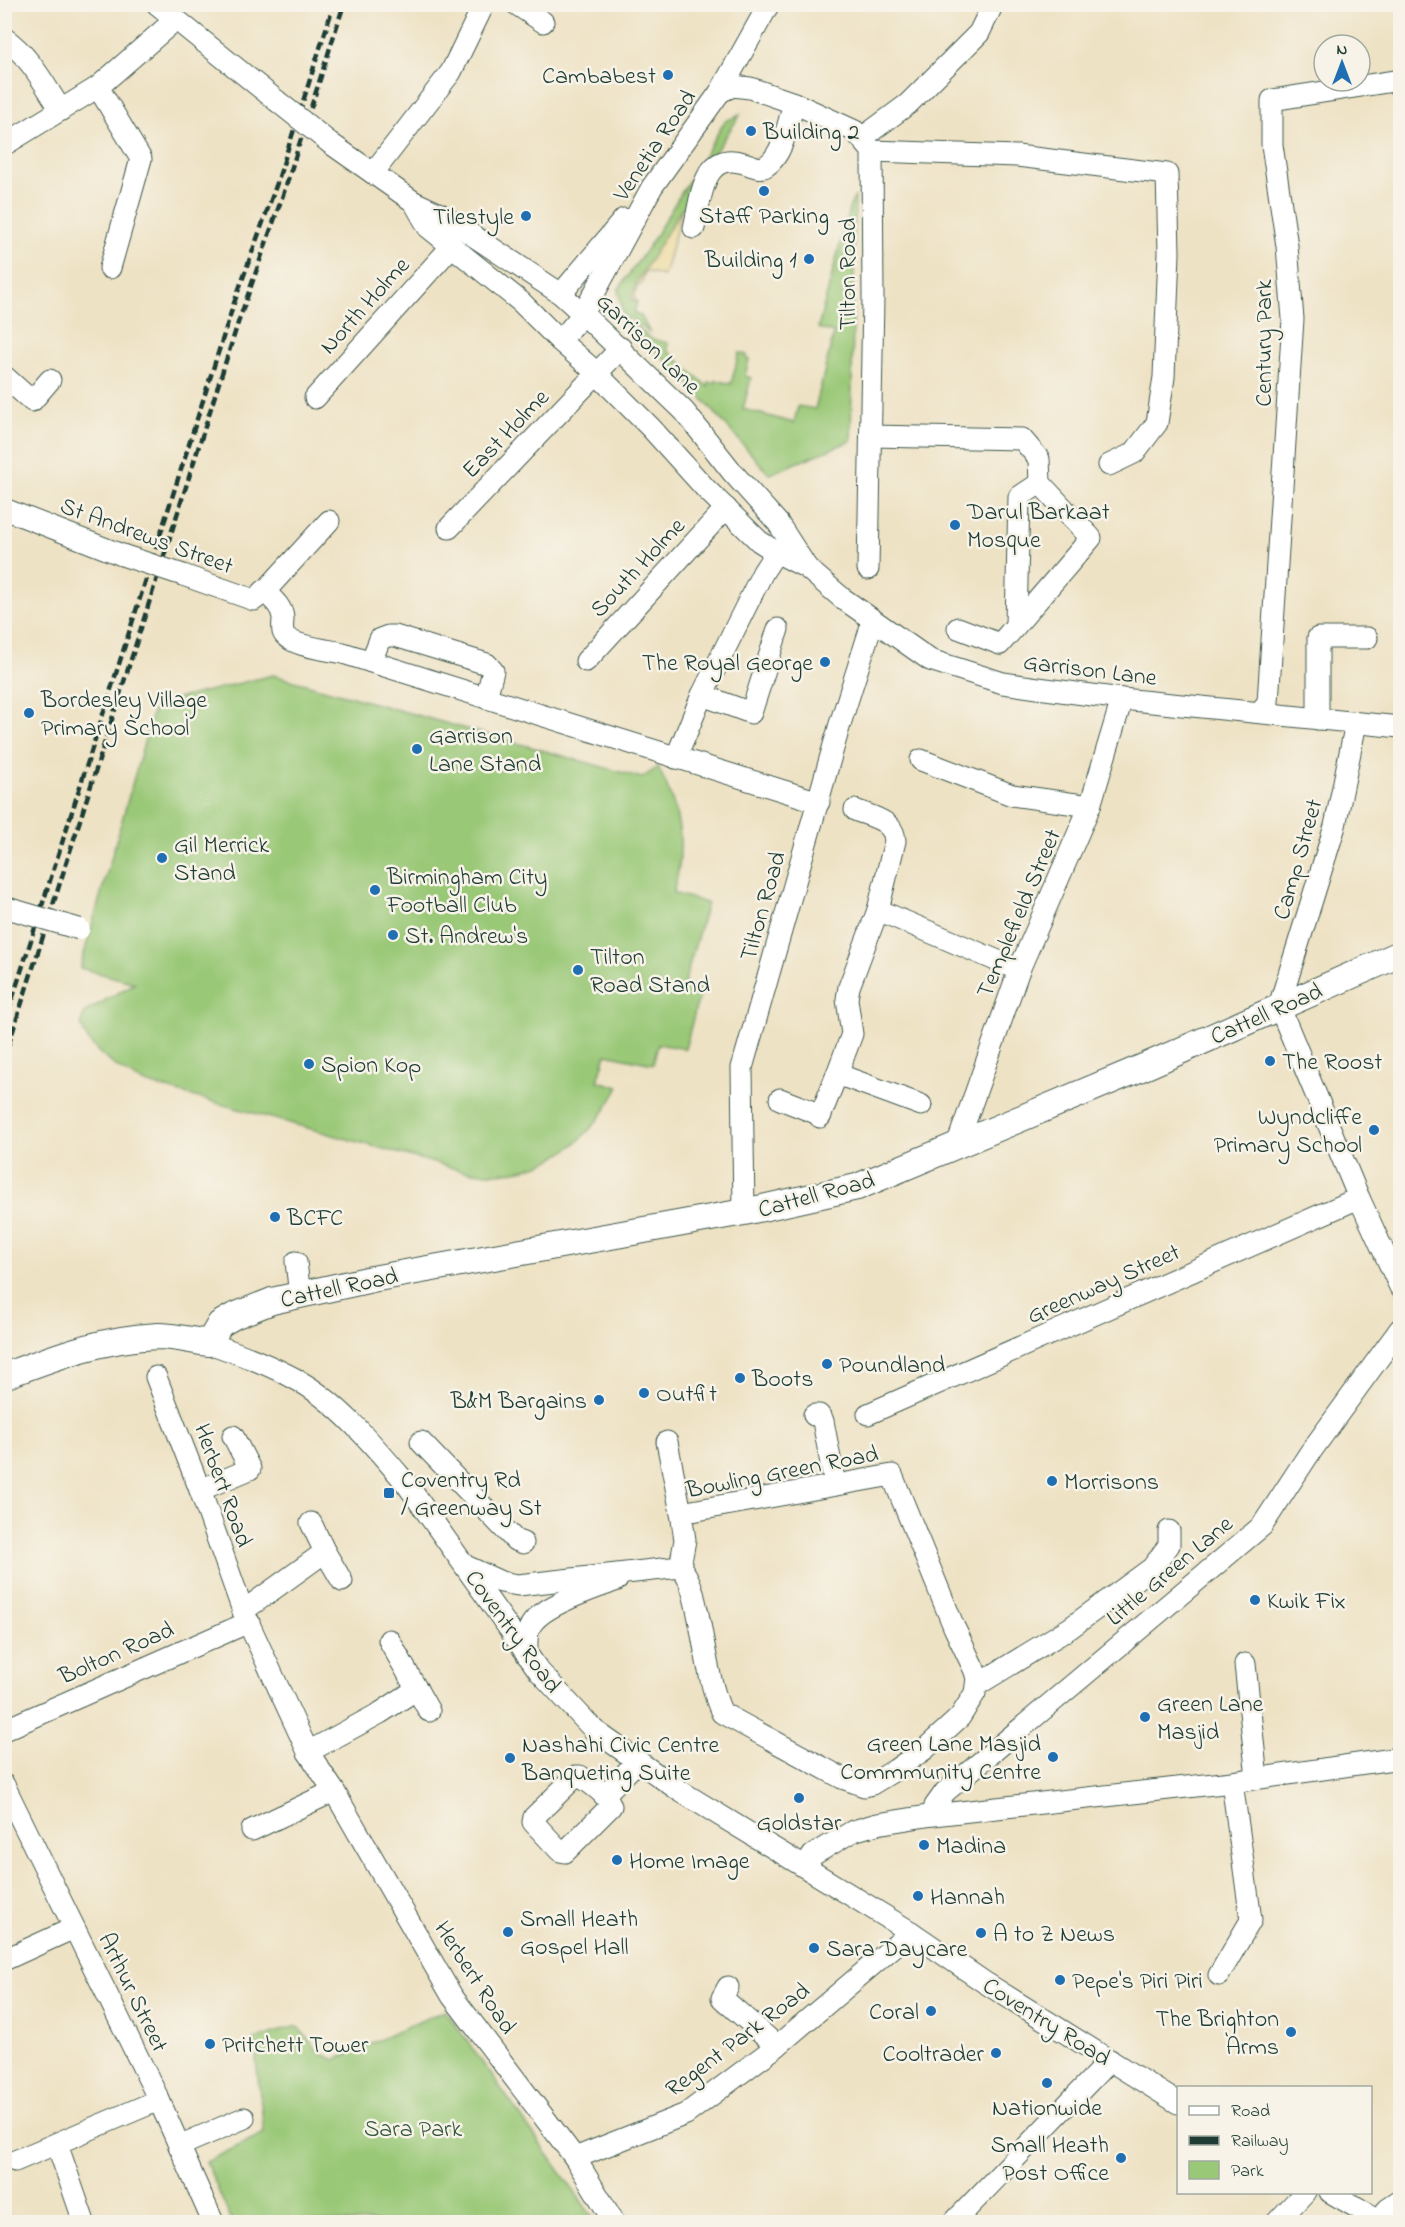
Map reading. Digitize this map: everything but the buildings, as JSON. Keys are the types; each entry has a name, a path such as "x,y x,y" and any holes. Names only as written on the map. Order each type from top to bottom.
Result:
{"main road":[{"name":"Cattell Road","path":"209,1343 220,1324 272,1301 372,1279 744,1212 857,1187 1146,1066 1401,954"},
{"name":"Coventry Road","path":"4,1376 104,1343 160,1336 209,1343"}],"street":[{"name":"Garrison Lane","path":"157,4 330,143 414,202 442,215 561,294 621,348 684,411 778,523 807,568"},
{"path":"373,173 451,72 484,4"},
{"path":"516,4 543,22"},
{"name":"Venetia Road","path":"560,341 583,314 652,187 720,92 769,4"},
{"path":"867,144 979,33 993,4"},
{"path":"4,145 98,87 176,20"},
{"path":"4,38 17,47 27,59 61,110"},
{"name":"Century Park","path":"1260,712 1268,702 1293,319 1287,246 1272,145 1272,100 1401,80"},
{"path":"720,92 733,86 750,88 794,103 855,131 867,144 1017,156 1167,174 1169,253 1164,377 1157,423 1134,453 1109,465"},
{"path":"98,87 141,159 110,268"},
{"path":"694,228 707,175 712,168 729,160 759,167 765,166 777,154 794,103"},
{"name":"Tilton Road","path":"867,144 873,298 868,569"},
{"path":"561,294 652,187"},
{"name":"Garrison Lane","path":"414,202 428,226 521,302 560,341 597,373 759,541 807,568 842,598 930,660 1003,683 1122,699 1401,727"},
{"name":"North Holme","path":"315,398 452,246"},
{"name":"East Holme","path":"450,528 621,348"},
{"path":"4,376 32,401 50,380"},
{"path":"871,436 1022,439 1039,459 1040,483 1091,538 1000,644 958,628"},
{"path":"1016,625 1019,497 1040,483"},
{"name":"South Holme","path":"586,661 726,508"},
{"name":"St Andrews Street","path":"4,509 122,555 254,600 266,590"},
{"path":"328,521 266,590 280,607 283,616 282,630 293,642 343,653 819,802"},
{"path":"676,758 702,695 776,552"},
{"name":"Tilton Road","path":"744,1212 742,1068 872,620"},
{"path":"702,695 751,713 778,629"},
{"path":"371,662 377,643 388,636 395,636 476,660 487,664 493,671 486,698"},
{"path":"1318,719 1318,638 1367,638"},
{"name":"Templefield Street","path":"957,1145 1019,970 1090,806 1122,699"},
{"name":"Camp Street","path":"1279,1006 1335,826 1356,723"},
{"path":"921,760 1012,795 1090,806"},
{"path":"780,1099 820,1116 852,1034 847,999 849,987 878,910 896,841 893,830 885,822 855,810"},
{"path":"4,907 79,929"},
{"path":"878,910 1019,970"},
{"path":"1279,1006 1359,1198 1401,1287"},
{"path":"837,1074 921,1106"},
{"name":"Greenway Street","path":"868,1414 1359,1198"},
{"path":"296,1262 300,1295"},
{"name":"Little Green Lane","path":"933,1815 935,1806 945,1792 1262,1526 1309,1454 1401,1329"},
{"name":"Coventry Road","path":"209,1343 276,1369 301,1382 332,1404 384,1457 406,1484 539,1671 594,1730 680,1791 911,1932 984,1982 1177,2102"},
{"name":"Herbert Road","path":"156,1377 246,1616 308,1752 334,1791 452,1996 575,2158 614,2223"},
{"path":"814,1415 819,1415 823,1421 835,1485"},
{"path":"200,1490 250,1469 233,1436"},
{"path":"421,1442 515,1540 523,1544"},
{"path":"667,1442 681,1513"},
{"name":"Bowling Green Road","path":"680,1567 685,1540 681,1513 892,1475 974,1669 976,1685"},
{"path":"311,1523 342,1581"},
{"path":"467,1567 501,1582 518,1585 680,1567 689,1579 722,1713 842,1778 864,1786 872,1784 895,1770 925,1749 954,1723 971,1701 976,1685 1070,1628 1152,1568 1169,1545 1169,1531"},
{"path":"246,1616 325,1552"},
{"path":"527,1655 531,1626 540,1615 566,1601 620,1579 657,1568"},
{"name":"Bolton Road","path":"4,1730 246,1616"},
{"path":"389,1640 429,1711"},
{"path":"1245,1664 1257,1778"},
{"path":"308,1752 380,1713 417,1689"},
{"path":"805,1867 813,1856 853,1831 877,1824 933,1815 1232,1782 1401,1758"},
{"path":"604,1795 638,1761"},
{"path":"1219,1976 1251,1920 1232,1782"},
{"name":"Arthur Street","path":"4,1785 159,2100 213,2223"},
{"path":"252,1830 334,1791"},
{"path":"4,1960 74,1928"},
{"name":"Regent Park Road","path":"575,2158 686,2114 777,2046 911,1932"},
{"path":"728,1987 722,1998 777,2046"},
{"path":"954,2223 1110,2060"},
{"path":"15,2162 159,2100"},
{"path":"180,2146 244,2118"},
{"path":"57,2144 84,2223"},
{"path":"1277,2223 1304,2194"},
{"path":"1332,2194 1380,2221 1388,2209 1401,2201"}],"green space":[{"path":"740,115 706,165 694,211 682,208 636,284 634,300 637,301 634,314 641,316 650,333 630,318 625,322 618,290 651,243 725,121"},
{"path":"855,196 851,441 769,474 686,380 629,326 632,323 651,339 668,343 667,350 708,387 709,382 715,383 716,380 731,384 739,353 747,355 746,358 749,359 745,376 751,378 743,409 794,423 798,406 815,409 834,333 818,328 850,206"},
{"name":"St. Andrew's","path":"273,675 642,778 658,767 672,798 679,828 680,860 673,893 707,903 684,984 701,988 685,1049 658,1044 653,1064 606,1054 598,1081 619,1087 590,1129 574,1145 556,1157 536,1166 514,1171 490,1173 463,1171 145,1083 106,1059 84,1033 81,1023 85,1012 135,983 80,968 155,704"},
{"name":"Sara Park","path":"445,2010 596,2222 232,2222 206,2162 264,2133 254,2039 297,2026 321,2054 335,2060"}],"sand":[{"path":"682,208 664,276 645,271 641,285 638,284 634,300 631,300 636,284"}],"railway":[{"path":"4,1025 234,303 277,183 334,4"},
{"path":"4,1059 238,323 284,192 344,4"}],"place":[{"name":"Cambabest","path":"668,75"},
{"name":"Building 2","path":"751,131"},
{"name":"Staff Parking","path":"764,191"},
{"name":"Tilestyle","path":"526,216"},
{"name":"Building 1","path":"809,259"},
{"name":"Darul Barkaat Mosque","path":"955,525"},
{"name":"The Royal George","path":"825,662"},
{"name":"Bordesley Village Primary School","path":"29,713"},
{"name":"Garrison Lane Stand","path":"417,749"},
{"name":"Gil Merrick Stand","path":"162,858"},
{"name":"Birmingham City Football Club","path":"375,890"},
{"name":"St. Andrew's","path":"393,935"},
{"name":"Tilton Road Stand","path":"578,970"},
{"name":"The Roost","path":"1270,1061"},
{"name":"Spion Kop","path":"309,1064"},
{"name":"Wyndcliffe Primary School","path":"1374,1130"},
{"name":"BCFC","path":"275,1217"},
{"name":"Poundland","path":"827,1364"},
{"name":"Boots","path":"740,1378"},
{"name":"Outfit","path":"644,1393"},
{"name":"B&M Bargains","path":"599,1400"},
{"name":"Morrisons","path":"1052,1481"},
{"name":"Coventry Rd / Greenway St","path":"389,1493"},
{"name":"Kwik Fix","path":"1255,1600"},
{"name":"Green Lane Masjid","path":"1145,1717"},
{"name":"Green Lane Masjid Commmunity Centre","path":"1053,1757"},
{"name":"Nashahi Civic Centre Banqueting Suite","path":"510,1758"},
{"name":"Goldstar","path":"799,1798"},
{"name":"Madina","path":"924,1845"},
{"name":"Home Image","path":"617,1860"},
{"name":"Hannah","path":"918,1896"},
{"name":"Small Heath Gospel Hall","path":"508,1932"},
{"name":"A to Z News","path":"981,1933"},
{"name":"Sara Daycare","path":"814,1948"},
{"name":"Pepe's Piri Piri","path":"1060,1980"},
{"name":"Coral","path":"931,2011"},
{"name":"The Brighton Arms","path":"1291,2032"},
{"name":"Pritchett Tower","path":"210,2044"},
{"name":"Cooltrader","path":"996,2053"},
{"name":"Nationwide","path":"1047,2083"},
{"name":"Small Heath Post Office","path":"1121,2158"}]}
